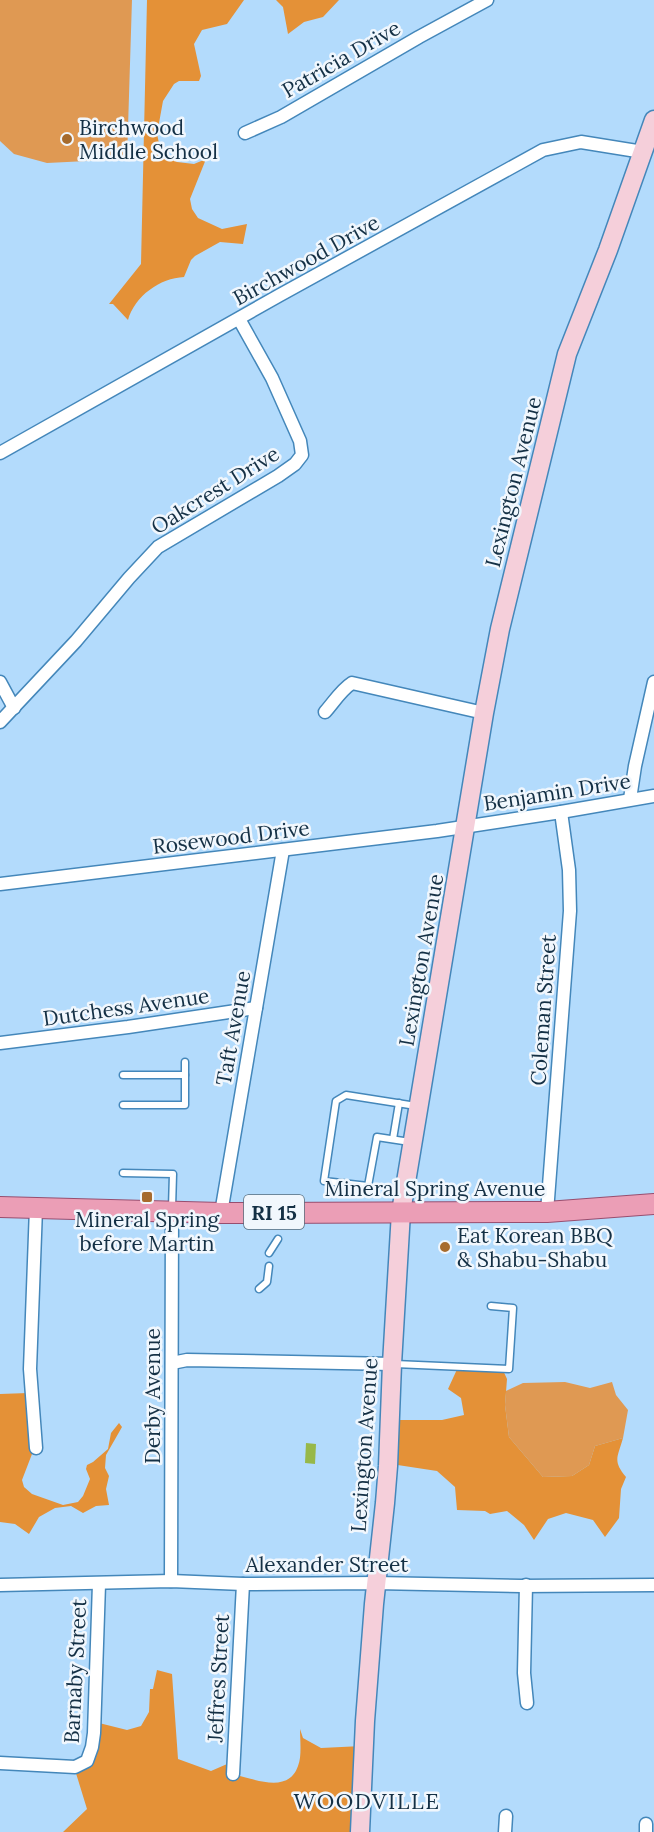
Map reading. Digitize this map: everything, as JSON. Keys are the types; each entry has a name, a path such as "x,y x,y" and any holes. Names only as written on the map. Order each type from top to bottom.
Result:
{"main road":[{"name":"Mineral Spring Avenue","path":"0,1207 221,1213 548,1212 654,1204"}],"street":[{"name":"Patricia Drive","path":"245,133 280,117 487,0"},
{"name":"Lexington Avenue","path":"360,1832 365,1721 376,1583 386,1503 401,1212 484,713 500,629 567,354 608,250 654,120"},
{"name":"Birchwood Drive","path":"0,453 543,150 581,142 643,152"},
{"name":"Oakcrest Drive","path":"0,722 76,641 158,547 278,476 295,464 302,455 300,441 272,378 239,319"},
{"path":"0,682 14,708"},
{"path":"630,800 635,766 654,682"},
{"path":"325,712 345,687 352,683 484,713"},
{"name":"Benjamin Drive","path":"467,826 654,796"},
{"name":"Coleman Street","path":"548,1212 570,911 561,812"},
{"name":"Rosewood Drive","path":"0,884 467,826"},
{"name":"Taft Avenue","path":"221,1213 283,850"},
{"name":"Dutchess Avenue","path":"0,1043 256,1008"},
{"path":"36,1208 30,1369 36,1448"},
{"name":"Derby Avenue","path":"171,1581 172,1210"},
{"path":"172,1363 187,1360 392,1364"},
{"name":"Alexander Street","path":"0,1585 171,1581 243,1584 654,1585"},
{"name":"Barnaby Street","path":"0,1763 75,1767 87,1761 94,1733 99,1584"},
{"name":"Jeffres Street","path":"233,1774 243,1584"},
{"path":"526,1585 524,1673 526,1703"},
{"path":"505,1832 506,1816"}],"lane":[{"path":"123,1105 185,1105 185,1062"},
{"path":"123,1075 185,1075"},
{"path":"413,1142 376,1137 368,1186 324,1180 336,1101 346,1095 419,1106"},
{"path":"393,1139 399,1103"},
{"path":"123,1173 173,1174 172,1210"},
{"path":"269,1253 278,1239"},
{"path":"259,1289 267,1282 269,1266"},
{"path":"392,1364 509,1370 513,1308 491,1306"}],"shaded area":[{"path":"0,0 132,0 127,159 47,163 14,154 0,141"},
{"path":"147,0 244,0 227,24 202,30 194,44 201,76 199,81 179,81 174,84 163,101 157,134 160,148 177,162 194,164 206,159 190,199 192,209 198,218 222,229 247,224 243,244 220,242 195,256 184,277 166,281 142,296 131,311 128,320 113,304 109,304 141,264"},
{"path":"276,0 339,0 323,17 304,22 288,34 283,7"},
{"path":"459,1365 502,1368 507,1379 505,1405 509,1437 543,1477 572,1476 589,1465 595,1446 623,1438 618,1462 626,1477 621,1489 619,1518 605,1537 593,1520 566,1513 548,1519 534,1540 524,1525 507,1511 490,1514 485,1511 457,1510 455,1487 437,1471 391,1464 390,1420 442,1420 464,1415 461,1398 448,1389"},
{"path":"565,1382 590,1388 612,1382 616,1395 628,1410 623,1438 595,1446 589,1465 572,1476 543,1477 509,1437 505,1405 506,1391 523,1383"},
{"path":"28,1393 32,1454 22,1480 24,1487 32,1494 63,1505 78,1502 90,1479 86,1469 87,1465 108,1449 111,1433 119,1423 122,1427 106,1455 105,1468 109,1476 106,1489 109,1505 96,1506 83,1513 71,1506 55,1508 39,1517 29,1534 15,1524 0,1522 0,1394"},
{"path":"306,1443 316,1444 315,1464 305,1463"},
{"path":"157,1670 172,1674 178,1759 211,1771 234,1761 240,1776 273,1783 288,1779 298,1766 300,1729 303,1738 321,1748 362,1746 359,1832 63,1832 87,1809 75,1770 86,1762 95,1722 127,1730 141,1726 149,1712 150,1689 153,1689"}],"place":[{"name":"Birchwood Middle School","path":"67,139"},
{"name":"Mineral Spring before Martin","path":"147,1197"},
{"name":"Eat Korean BBQ & Shabu-Shabu","path":"445,1247"}],"district":[{"name":"WOODVILLE","path":"367,1801"}]}
